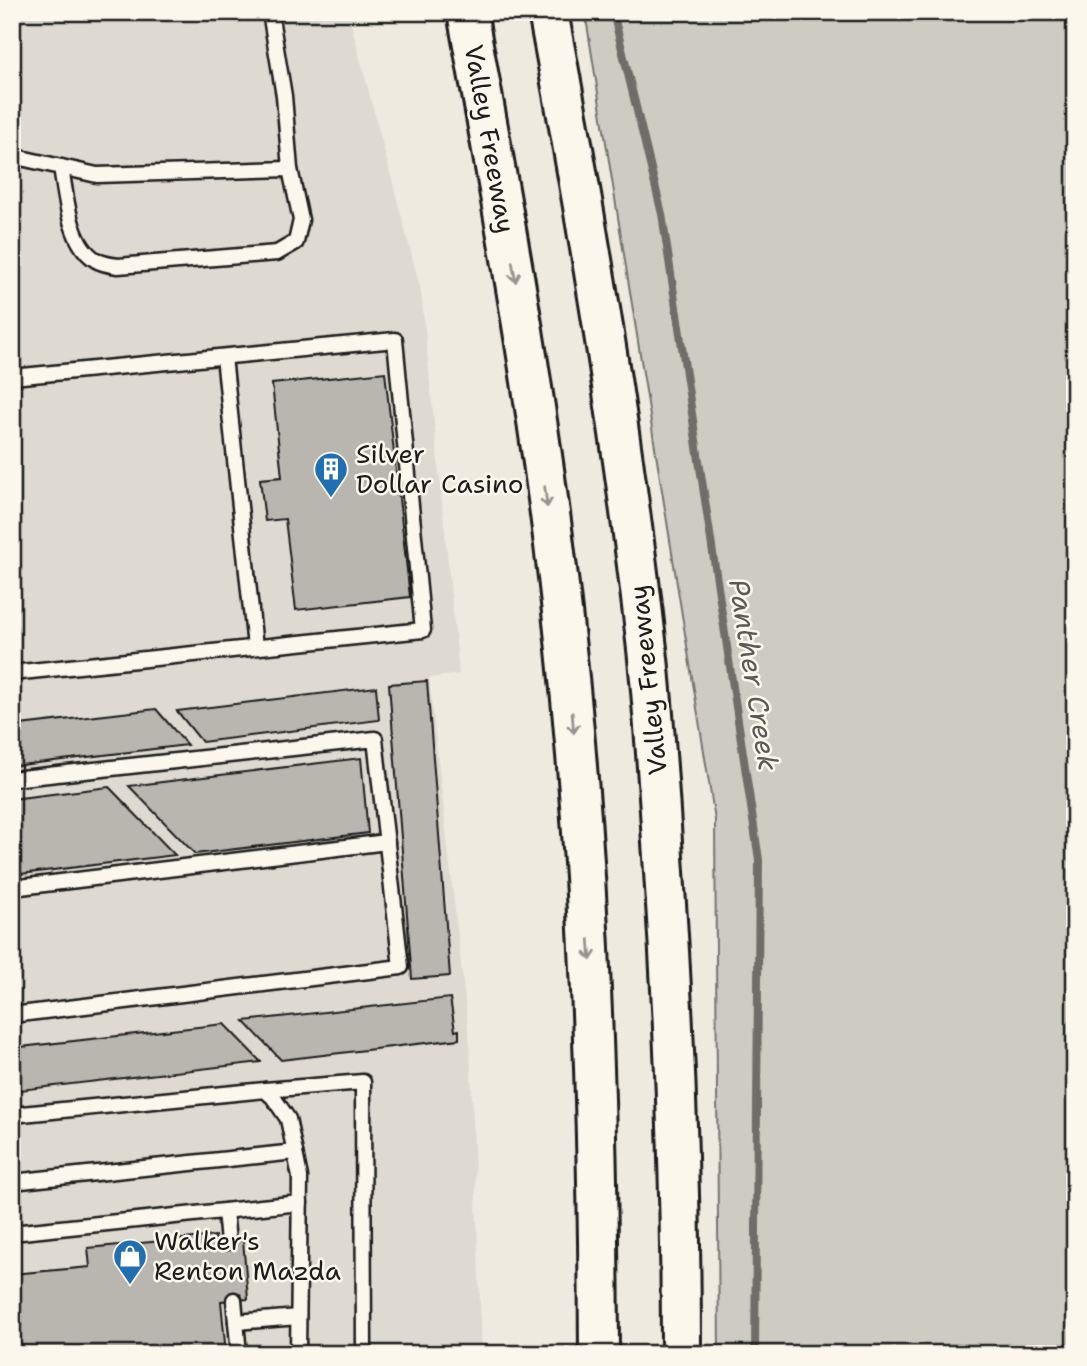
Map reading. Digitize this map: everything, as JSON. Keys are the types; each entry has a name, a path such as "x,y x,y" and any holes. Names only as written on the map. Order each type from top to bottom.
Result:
{"highway":[{"name":"Valley Freeway","path":"467,12 524,330 566,648 592,980 598,1146 599,1354"},
{"path":"527,12 560,173 590,364 628,666 639,780 651,989 659,1190 660,1354"},
{"name":"Valley Freeway","path":"548,12 593,254 621,441 647,651 672,980 680,1181 681,1354"}],"lane":[{"path":"61,167 69,215 82,248 97,262 118,266 277,253 296,242 302,220 290,169 284,96 270,12"},
{"path":"12,156 97,175 290,169"},
{"path":"12,377 395,340 423,630 12,673"},
{"path":"224,357 255,647"},
{"path":"12,779 375,739 401,967 12,1015"},
{"path":"12,888 387,842"},
{"path":"12,1115 363,1082 364,1354"},
{"path":"265,1090 274,1097 288,1119 300,1177 298,1354"},
{"path":"12,1182 295,1152"},
{"path":"12,1233 300,1203"},
{"path":"225,1211 228,1242"},
{"path":"234,1300 239,1354"},
{"path":"236,1322 298,1317"}],"shaded area":[{"path":"12,12 348,12 421,291 459,674 429,678 470,1045 482,1354 12,1354"},
{"path":"585,12 1075,12 1075,1354 719,1354 715,820"}],"building":[{"name":"Silver Dollar Casino","path":"385,372 410,597 296,610 285,519 265,521 260,479 282,477 272,384"},
{"path":"427,681 450,976 412,979 389,684"},
{"path":"376,687 379,720 202,742 177,711"},
{"path":"156,709 187,745 12,766 12,726"},
{"path":"361,758 368,833 195,854 129,786"},
{"path":"109,787 175,855 12,875 12,799"},
{"path":"450,998 455,1031 459,1030 459,1039 281,1060 244,1021"},
{"path":"224,1024 261,1062 12,1091 12,1048"},
{"name":"Walker's Renton Mazda","path":"215,1236 216,1243 243,1240 248,1299 221,1301 226,1354 12,1354 12,1274 90,1267 88,1248"}],"waterway":[{"name":"Panther Creek","path":"613,12 662,214 759,860 755,1354"}],"place":[{"name":"Silver Dollar Casino","path":"331,499"},
{"name":"Walker's Renton Mazda","path":"130,1286"}]}
